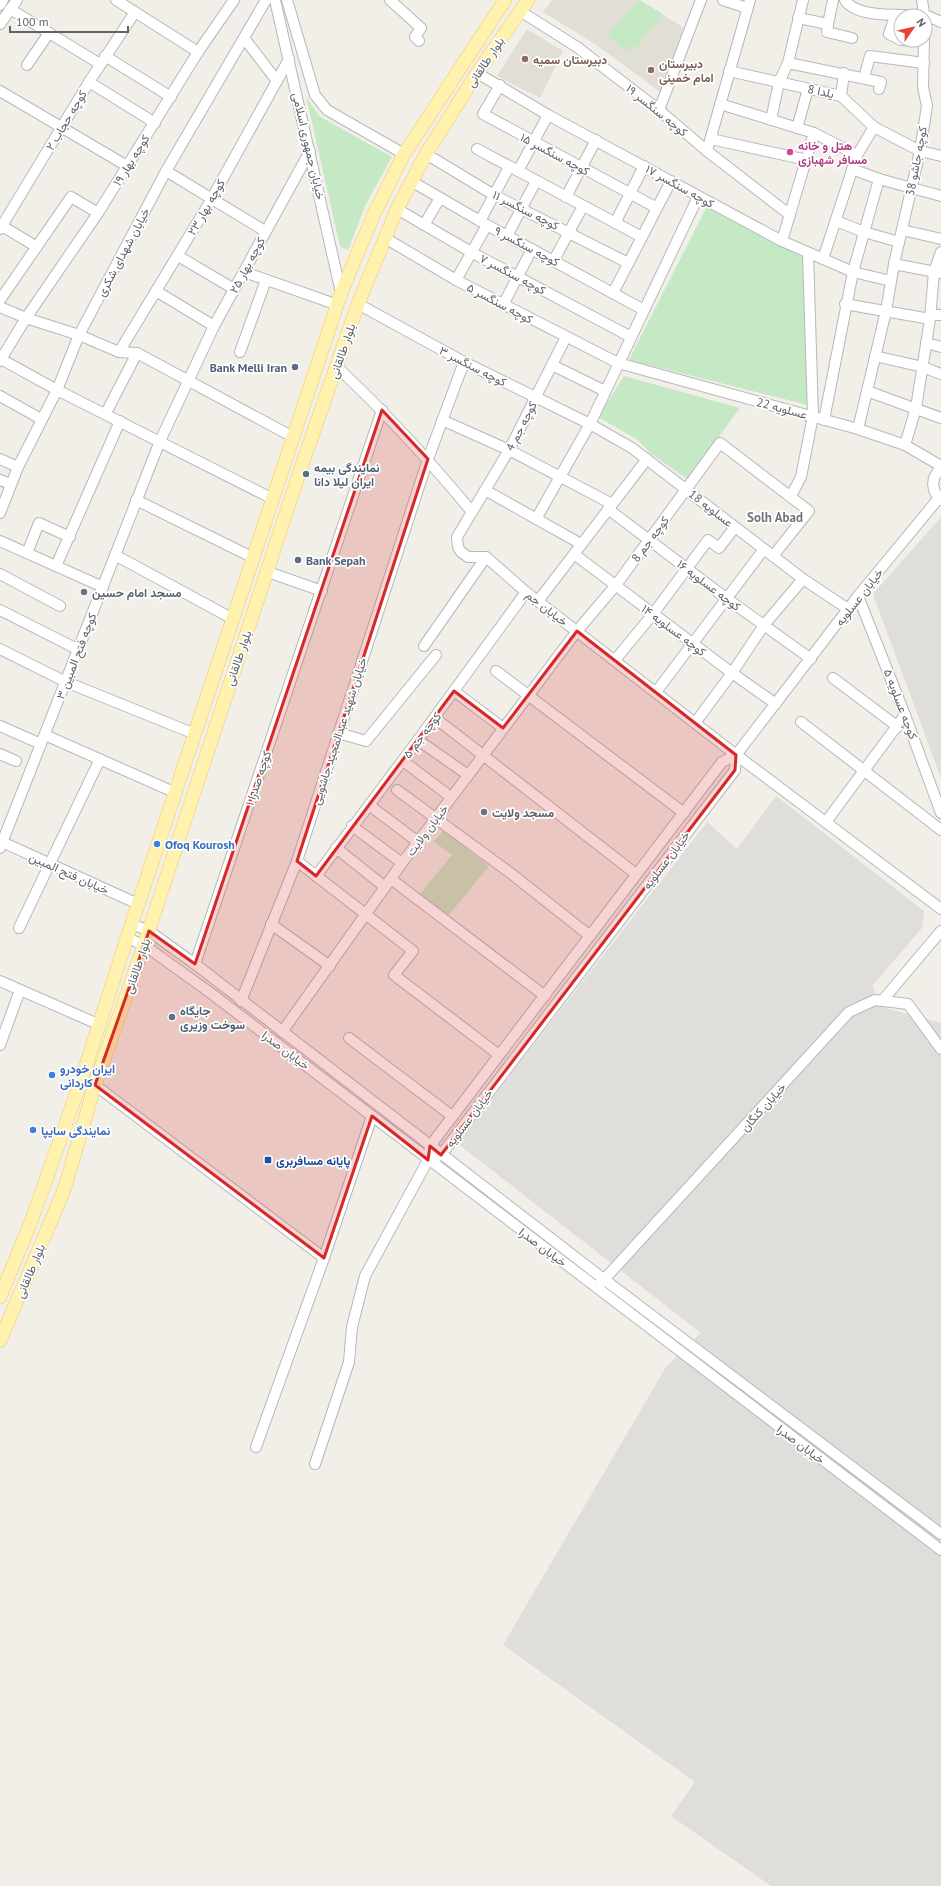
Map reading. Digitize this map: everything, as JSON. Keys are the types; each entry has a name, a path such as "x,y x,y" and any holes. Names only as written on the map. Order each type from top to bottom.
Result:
{"main road":[{"name":"بلوار طالقانی","path":"0,1297 31,1222 100,1025 138,904 254,558 292,437 340,299 374,214 407,150 505,0"},
{"name":"بلوار طالقانی","path":"0,1341 64,1190 95,1085 149,931 336,366 358,304 397,210 426,154 477,73 528,0"},
{"path":"407,150 426,154"},
{"path":"195,734 211,741"}],"street":[{"path":"0,5 3,0"},
{"path":"0,24 17,0"},
{"path":"116,0 198,52"},
{"name":"خیابان شهدای شکری","path":"0,513 18,467 57,390 79,335 166,171 266,0"},
{"name":"خیابان جمهوری اسلامی","path":"275,0 310,151 340,299"},
{"name":"خیابان جمهوری اسلامی","path":"287,0 310,81 318,101 327,110 407,150"},
{"path":"390,0 421,28 415,37 419,41"},
{"path":"659,110 701,0"},
{"path":"707,151 712,139 729,70 748,4 723,0"},
{"path":"771,120 779,82 788,63 803,0"},
{"path":"833,0 827,32 852,38"},
{"path":"845,0 848,5 865,12 893,16"},
{"name":"کوچه بهار ۱۹","path":"0,360 26,318 98,213 155,123 228,2"},
{"path":"10,10 49,33 171,97"},
{"name":"کوچه سنگسر ۱۹","path":"520,11 577,47 659,110 707,151 790,215"},
{"name":"کوچه حجاب ۲","path":"1,228 89,82 135,12"},
{"path":"798,18 828,24"},
{"path":"893,22 889,34 893,36"},
{"path":"27,65 49,33"},
{"path":"244,38 277,81"},
{"name":"کوچه جاشو 38","path":"858,429 886,311 894,264 920,151 927,106 923,87 924,48"},
{"path":"864,78 870,56 924,63"},
{"name":"کوچه بهار ۲۳","path":"118,352 211,200 289,59"},
{"path":"788,63 881,82 879,89"},
{"name":"یلدا 8","path":"729,70 841,96 874,127 920,151 941,156"},
{"name":"کوچه سنگسر ۱۷","path":"477,73 500,85 548,115 782,241 853,272 891,281"},
{"path":"841,96 844,74"},
{"path":"295,84 310,81"},
{"path":"89,82 155,123"},
{"name":"کوچه سنگسر ۱۵","path":"500,85 483,114 657,208"},
{"path":"797,128 808,89"},
{"path":"0,91 127,166"},
{"path":"720,104 814,133 857,155"},
{"path":"518,171 548,115"},
{"path":"823,259 857,155 874,127"},
{"path":"782,241 814,133"},
{"path":"712,139 806,160"},
{"path":"566,197 596,140"},
{"path":"477,149 642,237"},
{"name":"کوچه بهار ۲۵","path":"188,381 214,326 265,230 310,151"},
{"name":"کوچه سنگسر ۱۱","path":"426,154 494,195 628,263"},
{"path":"456,280 471,252 494,195 509,166"},
{"path":"615,222 644,166"},
{"path":"852,169 879,180 941,196"},
{"path":"166,171 211,200 265,230"},
{"path":"824,420 845,304 879,180"},
{"name":"کوچه سنگسر ۹","path":"411,181 483,223 554,260 644,310"},
{"path":"507,236 536,181"},
{"path":"613,293 671,181"},
{"path":"536,519 590,424 698,196"},
{"path":"0,300 71,197 98,213"},
{"path":"424,225 440,198"},
{"path":"554,260 583,206"},
{"name":"کوچه سنگسر ۷","path":"397,210 471,252 631,337"},
{"path":"836,221 864,232 899,242"},
{"path":"1,228 37,247"},
{"path":"902,230 941,239"},
{"name":"کوچه سنگسر ۵","path":"385,238 502,305 618,364"},
{"path":"502,305 532,249"},
{"path":"905,445 916,408 941,252"},
{"path":"774,556 809,511 791,496 800,477 813,416 808,253"},
{"path":"178,256 234,289"},
{"path":"894,264 937,273"},
{"path":"244,272 266,280 340,299"},
{"path":"240,352 266,280"},
{"path":"156,291 214,326"},
{"name":"کوچه سنگسر ۳","path":"358,304 464,362 590,424"},
{"path":"845,304 930,317 941,316"},
{"path":"0,307 26,318 79,335 118,352 138,353 292,437"},
{"name":"کوچه جم 4","path":"472,512 509,450 566,337"},
{"path":"926,343 941,347"},
{"path":"106,413 138,353"},
{"path":"875,356 941,374"},
{"path":"0,360 273,499"},
{"name":"خیابان شهید عبدالمجید جاشویی","path":"241,1001 297,861 428,459 464,362"},
{"name":"عسلویه 22","path":"618,364 858,429 905,445 941,466"},
{"path":"552,365 605,391"},
{"path":"336,366 382,410 428,459 472,512 457,537 458,547 461,552 468,557 486,558"},
{"name":"کوچه فتح المبین ۳","path":"1,844 66,682 136,500 160,441 188,381"},
{"path":"867,391 941,418"},
{"path":"0,396 41,419"},
{"name":"کوچه صدرا ۱","path":"194,964 322,591 382,410"},
{"name":"کوچه عسلویه ۱۶","path":"442,420 509,450 610,506 649,540 811,660"},
{"path":"56,566 120,421"},
{"name":"عسلویه 18","path":"590,424 647,458 803,579 848,609"},
{"name":"کوچه جم 8","path":"577,632 616,586 720,443 791,496"},
{"path":"538,601 647,458"},
{"path":"0,459 18,467"},
{"path":"940,499 933,488 933,482 935,476 941,469"},
{"path":"0,480 11,484"},
{"path":"485,490 581,544"},
{"name":"خیابان عسلویه","path":"736,755 735,770 441,1155 428,1160 430,1146 452,1116 722,762 736,755 811,660 858,596 940,499"},
{"path":"136,500 254,558"},
{"path":"27,553 39,523 70,537"},
{"path":"615,660 653,614 708,540 719,548 736,527"},
{"path":"0,541 103,587"},
{"path":"656,692 764,548"},
{"name":"کوچه عسلویه ۱۴","path":"574,554 732,673 776,704"},
{"path":"115,555 233,619"},
{"path":"424,646 486,558"},
{"name":"خیابان جم","path":"486,558 577,632 736,755 826,822"},
{"path":"268,572 322,591"},
{"path":"0,574 60,606"},
{"path":"695,723 732,673 764,625 803,579"},
{"name":"کوچه جم ۵","path":"316,876 352,826 370,805 435,718 526,592"},
{"name":"کوچه عسلویه ۵","path":"858,596 906,715 941,812"},
{"path":"0,610 78,650"},
{"name":"خیابان ولایت","path":"282,1032 402,863 577,632"},
{"path":"0,649 66,682 195,734"},
{"path":"338,732 366,741 436,655"},
{"path":"496,671 684,813"},
{"path":"833,678 898,727"},
{"path":"454,691 503,728"},
{"path":"906,715 826,822 941,909"},
{"path":"435,718 484,754 636,874"},
{"path":"801,722 941,830"},
{"path":"0,726 100,759 176,793"},
{"path":"418,740 468,775"},
{"path":"0,754 16,761"},
{"path":"19,928 100,759"},
{"path":"402,761 451,797"},
{"path":"397,790 513,875 590,936"},
{"path":"370,805 418,842"},
{"path":"352,826 402,863"},
{"name":"خیابان فتح المبین","path":"1,844 138,904"},
{"path":"336,848 388,883 545,996"},
{"path":"297,861 413,951 394,976 499,1055"},
{"name":"خیابان صدرا","path":"132,924 149,931 194,964 441,1155 938,1532"},
{"path":"271,924 330,966"},
{"path":"882,1001 941,931"},
{"name":"خیابان صدرا","path":"127,938 144,945 212,994 941,1550"},
{"path":"0,981 100,1025"},
{"path":"212,994 218,984"},
{"path":"0,1045 2,1031 20,990"},
{"name":"خیابان کنگان","path":"596,1288 605,1280 849,1012 876,1000 908,1004 941,1049"},
{"path":"349,1038 452,1116"},
{"path":"307,1067 314,1057"},
{"path":"95,1085 324,1258"},
{"path":"256,1447 324,1258 372,1116"},
{"path":"315,1464 349,1362 352,1327 365,1276 428,1160"},
{"path":"742,1399 749,1389"},
{"path":"828,1465 836,1454"},
{"path":"928,1540 938,1532"}],"highlighted area":[{"path":"382,410 428,459 297,861 316,876 454,691 503,728 577,631 736,755 735,770 441,1155 430,1146 428,1160 372,1116 324,1258 95,1085 149,931 195,964"}],"shaded area":[{"name":"دبیرستان امام خمینی","path":"552,0 640,0 687,30 663,94 598,46 543,12"},
{"path":"527,29 563,51 540,98 497,76"},
{"path":"941,517 941,778 873,594"},
{"path":"776,796 924,911 922,928 873,985 878,1006 941,1023 941,1886 771,1886 671,1816 695,1782 503,1645 666,1367 701,1333 457,1143 707,822 737,849"}],"green space":[{"path":"638,0 663,14 636,48 632,45 626,52 608,35"},
{"path":"306,96 319,116 392,157 366,204 348,250 340,246"},
{"path":"707,206 801,256 808,266 808,405 629,360"},
{"path":"624,376 740,408 687,479 649,452 638,440 598,417"},
{"path":"443,831 489,866 449,915 420,894 452,855 434,842"}],"place":[{"name":"دبیرستان سمیه","path":"525,59"},
{"name":"دبیرستان امام خمینی","path":"651,70"},
{"name":"هتل و خانه مسافر شهبازی","path":"790,152"},
{"name":"Bank Melli Iran","path":"295,367"},
{"name":"نمایندگی بیمه ایران لیلا دانا","path":"306,474"},
{"name":"Bank Sepah","path":"298,560"},
{"name":"مسجد امام حسین","path":"84,592"},
{"name":"مسجد ولایت","path":"484,812"},
{"name":"Ofoq Kourosh","path":"157,844"},
{"name":"جایگاه سوخت وزیری","path":"172,1017"},
{"name":"ایران خودرو کاردانی","path":"52,1075"},
{"name":"نمایندگی سایپا","path":"33,1130"},
{"name":"پایانه مسافربری","path":"268,1160"}],"district":[{"name":"Solh Abad","path":"775,517"}]}
